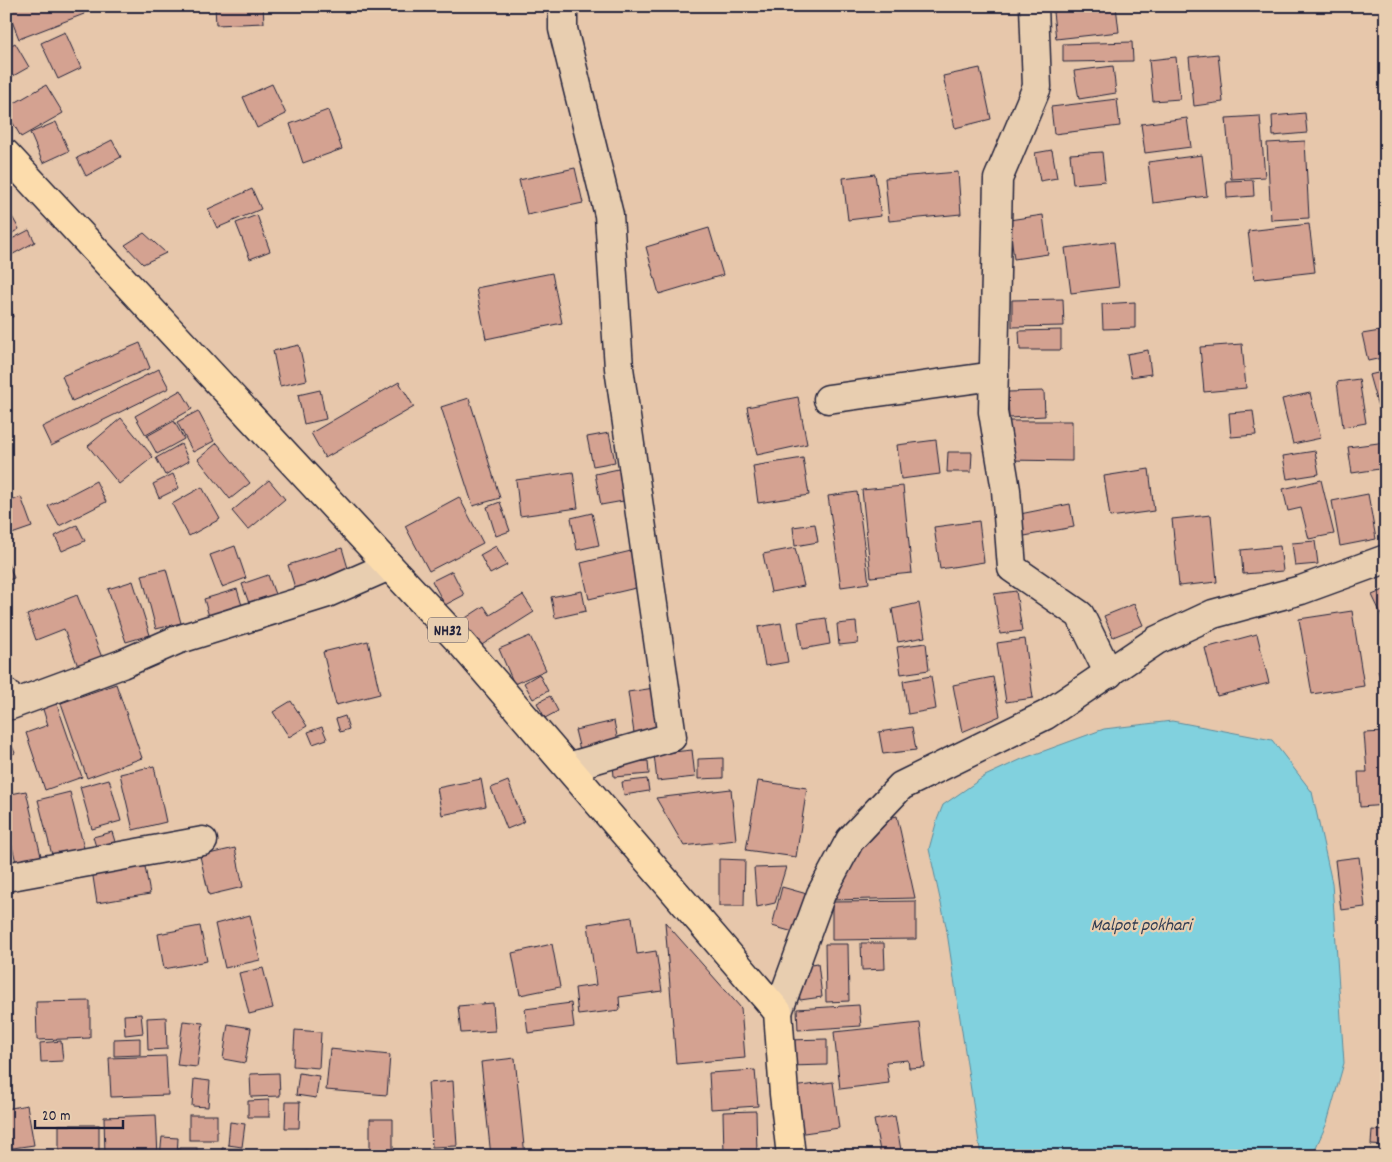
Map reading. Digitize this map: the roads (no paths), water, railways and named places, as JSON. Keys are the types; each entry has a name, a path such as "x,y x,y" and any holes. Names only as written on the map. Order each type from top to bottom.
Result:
{"main road":[{"name":"NH32","path":"6,154 461,643 778,1012"},
{"path":"778,1012 791,1156"}],"street":[{"path":"562,6 564,29 610,215 619,368 672,737 568,767"},
{"path":"1034,6 1037,87 998,178 993,412 1006,490 1012,568 1080,615 1110,674"},
{"path":"828,399 994,376"},
{"path":"778,1012 821,894 850,840 901,786 1046,715 1110,674 1157,640 1213,614 1301,590 1386,559"},
{"path":"6,693 11,705 122,664 177,640 325,594 389,566"},
{"path":"6,877 203,841"}],"water":[{"name":"Malpot pokhari","path":"1172,721 1272,740 1312,792 1332,883 1344,1063 1327,1123 1312,1156 981,1156 946,926 929,849 943,805 985,776 1022,759 1104,729"}]}
